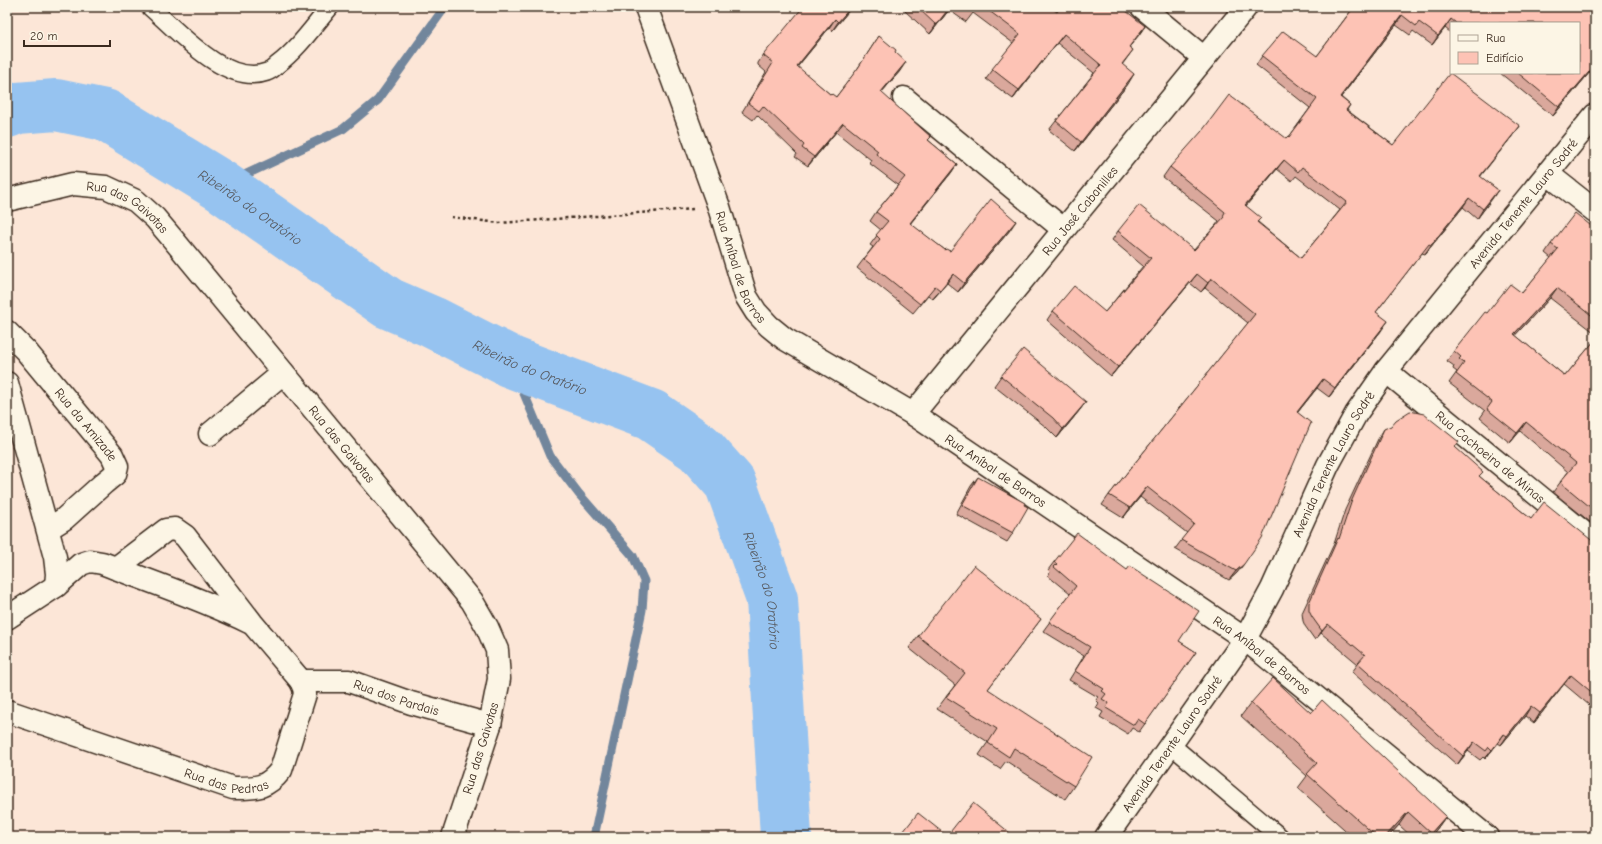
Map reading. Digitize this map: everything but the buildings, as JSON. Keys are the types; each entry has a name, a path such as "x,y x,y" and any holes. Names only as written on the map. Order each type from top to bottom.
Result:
{"street":[{"name":"Rua Aníbal de Barros","path":"646,7 719,207 746,296 756,312 768,326 785,339 913,414 1246,639 1487,837"},
{"path":"1142,7 1204,58"},
{"name":"Rua José Cabanilles","path":"913,414 1246,7"},
{"path":"904,98 1063,229"},
{"name":"Avenida Tenente Lauro Sodré","path":"1106,837 1246,639 1272,589 1328,465 1356,414 1386,371 1595,115"},
{"path":"1548,174 1595,211"},
{"name":"Rua das Gaivotas","path":"7,200 73,184 106,187 136,201 160,223 472,601 487,627 497,650 499,679 490,725 453,837"},
{"name":"Rua da Amizade","path":"7,332 26,351 112,455 117,466 115,474 64,519 48,528"},
{"name":"Rua Cachoeira de Minas","path":"1386,371 1595,542"},
{"path":"210,434 283,373"},
{"path":"7,383 48,528 55,557 57,574 56,586"},
{"path":"116,568 166,530 175,529 185,536 252,623 301,681"},
{"path":"7,618 56,586 81,564 90,561 116,568 225,610 252,623"},
{"name":"Rua dos Pardais","path":"301,681 349,681 411,703 490,725"},
{"name":"Rua das Pedras","path":"7,711 233,788 258,788 274,780 281,770 305,694 301,681"}],"lane":[{"path":"150,7 206,56 233,71 250,75 268,72 291,54 330,7"},
{"path":"1171,745 1280,837"}],"path":[{"path":"451,217 499,223 719,207"}],"waterway":[{"path":"221,186 343,129 378,100 445,7"},
{"name":"Ribeirão do Oratório","path":"7,112 17,108 56,105 105,115 221,186 388,303 432,322 511,362 651,415 699,448 730,483 772,599 786,837"},
{"path":"511,362 550,456 579,494 633,556 644,581 642,610 594,837"}]}
